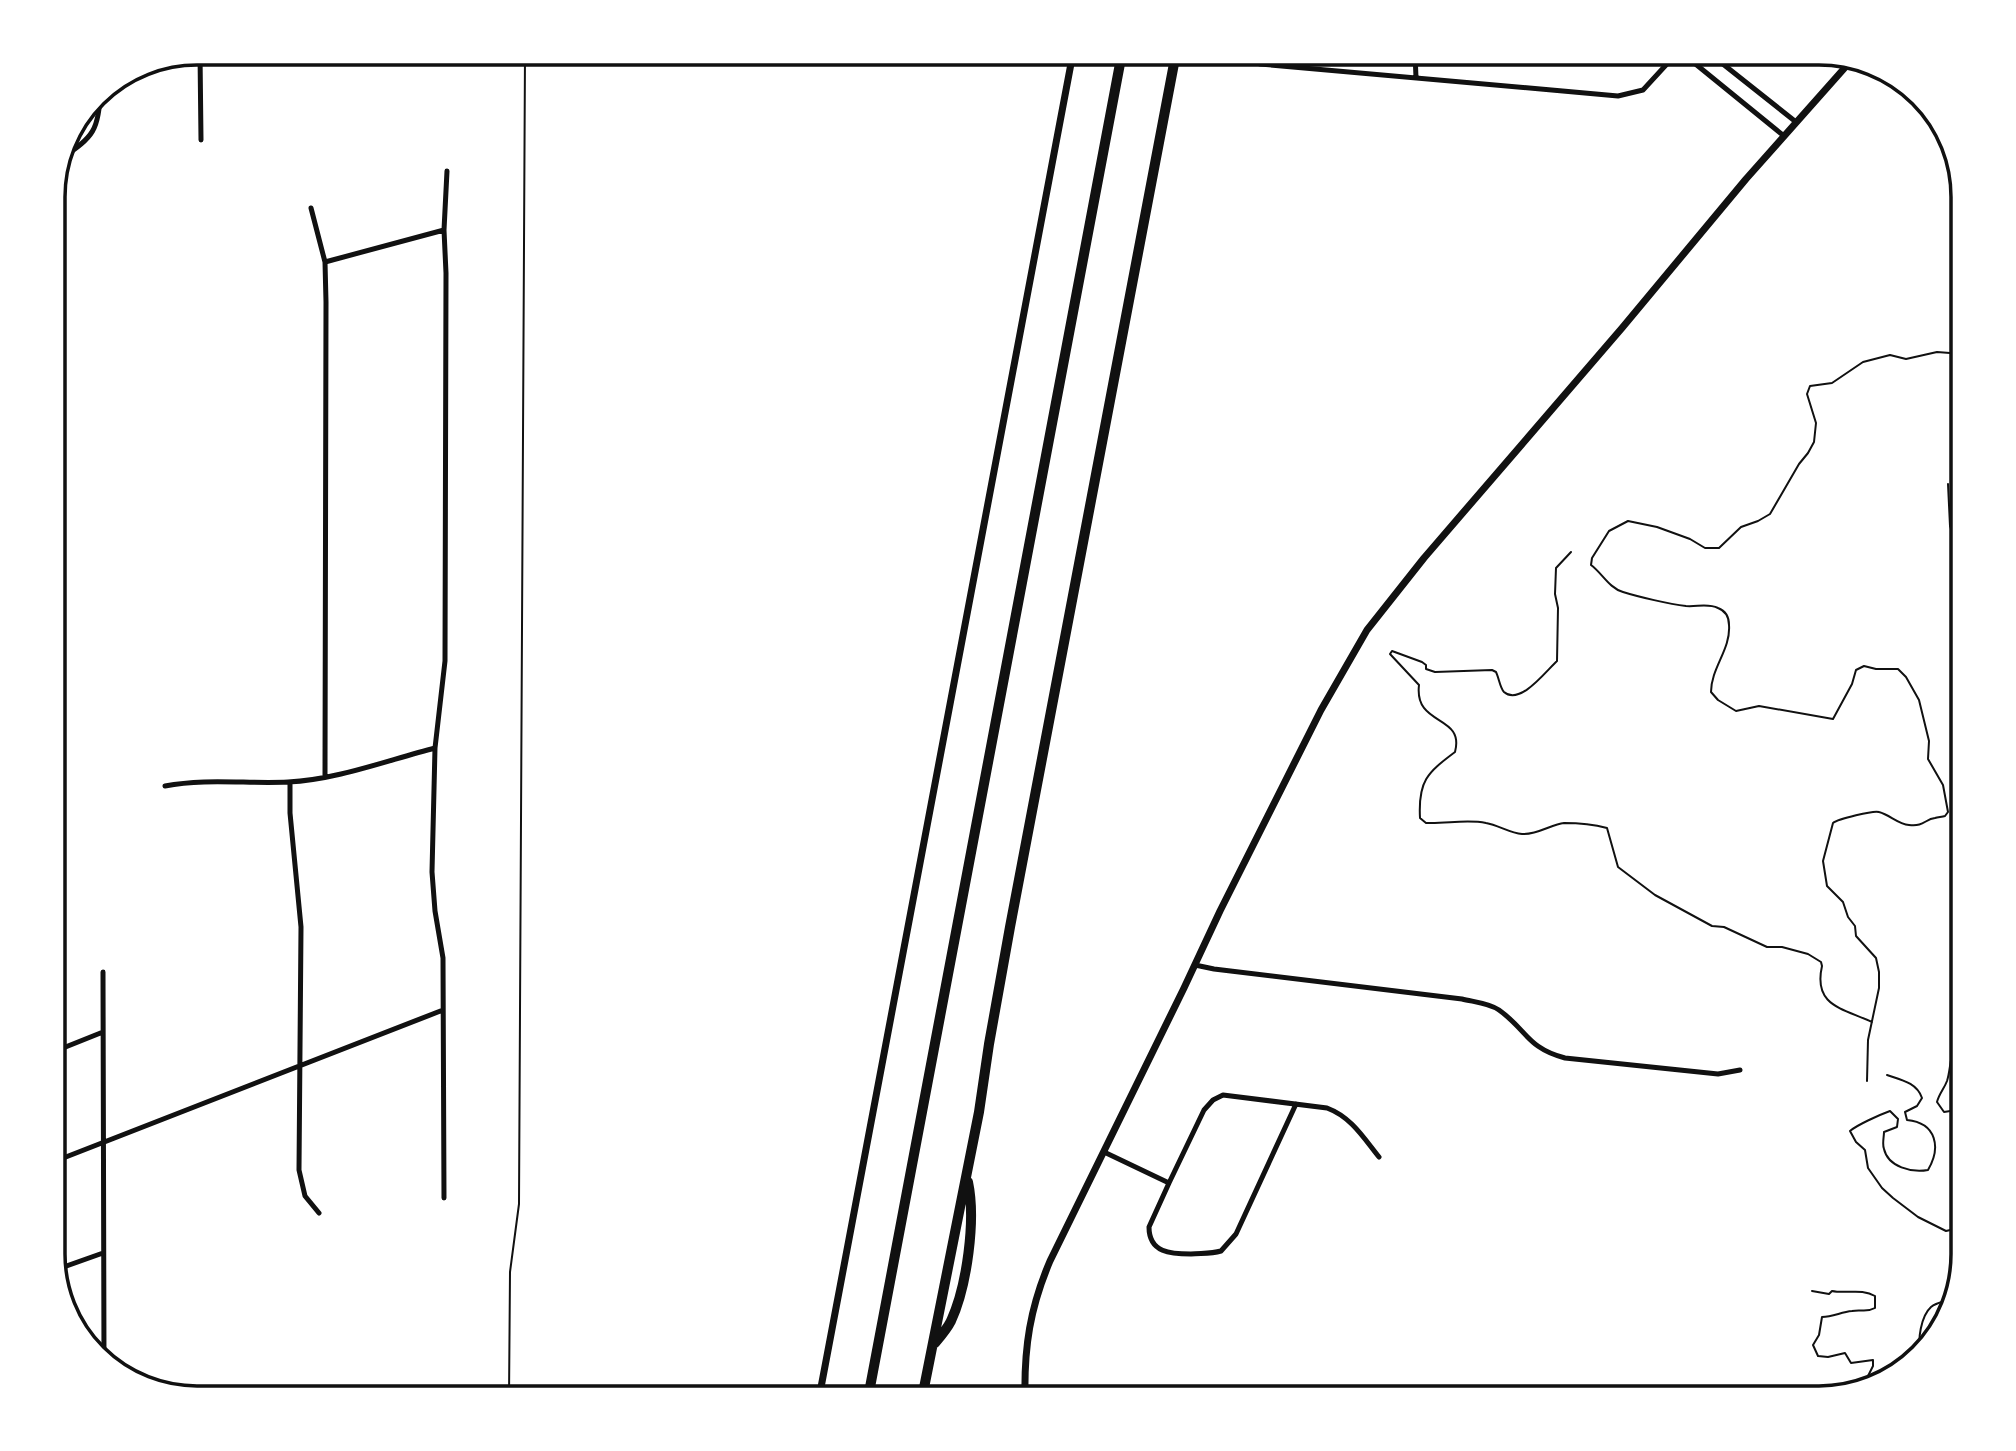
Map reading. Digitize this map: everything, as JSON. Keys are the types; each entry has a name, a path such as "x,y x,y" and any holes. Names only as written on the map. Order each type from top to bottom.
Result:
{"highway":[{"path":"870,1386 1120,65"},
{"path":"924,1386 933,1345 951,1322 962,1283 972,1224 967,1177 1005,953 1174,65"}],"street":[{"path":"200,65 201,141"},
{"path":"820,1386 1071,65"},
{"path":"1271,65 1626,95 1643,90 1668,65"},
{"path":"1416,65 1416,78"},
{"path":"1696,65 1784,136"},
{"path":"1725,65 1796,122"},
{"path":"1025,1386 1027,1336 1038,1290 1060,1240 1326,700 1374,620 1424,558 1844,67"},
{"path":"73,151 94,133 99,109"},
{"path":"444,1198 443,958 432,873 435,748 444,661 446,601 444,230 447,171"},
{"path":"311,208 325,262 325,776"},
{"path":"325,262 444,230"},
{"path":"165,786 196,781 290,782 325,776 435,748"},
{"path":"290,782 290,813 301,927 299,1170 305,1196 319,1213"},
{"path":"1195,965 1462,999 1486,1005 1498,1009 1542,1051 1565,1058 1718,1074 1740,1070"},
{"path":"103,972 104,1349"},
{"path":"65,1157 443,1010"},
{"path":"65,1047 103,1032"},
{"path":"1296,1104 1236,1234 1221,1251 1176,1254 1164,1252 1154,1246 1149,1227 1204,1110 1217,1096 1228,1095 1327,1108 1350,1121 1379,1157"},
{"path":"1104,1153 1169,1183"},
{"path":"65,1266 103,1253"}],"path":[{"path":"509,1386 510,1272 519,1204 525,65"},
{"path":"1867,1081 1868,1040 1879,988 1879,972 1876,958 1856,936 1855,926 1848,917 1843,902 1827,886 1823,862 1833,823 1843,817 1855,817 1872,811 1901,824 1911,825 1925,824 1930,819 1948,813 1946,794 1927,759 1929,741 1919,700 1906,677 1898,669 1859,667 1833,719 1759,706 1736,711 1718,700 1711,692 1714,675 1729,635 1727,615 1711,605 1687,606 1621,592 1610,586 1591,565 1592,558 1609,531 1628,521 1646,523 1690,539 1705,548 1719,548 1741,527 1770,514 1808,453 1814,442 1816,423 1807,394 1811,386 1832,383 1863,362 1890,355 1906,359 1937,352 1951,353"},
{"path":"1948,484 1951,529"},
{"path":"1571,552 1556,568 1557,661 1526,692 1515,696 1506,694 1502,691 1496,672 1492,670 1435,673 1426,669 1422,662 1392,651 1390,654 1419,685 1418,695 1427,712 1454,731 1458,741 1455,752 1438,763 1421,787 1420,818 1426,823 1472,821 1524,835 1563,823 1592,824 1607,828 1618,867 1645,887 1712,926 1724,927 1767,947 1782,947 1817,959 1822,966 1819,980 1822,994 1829,1003 1872,1022"},
{"path":"1951,1056 1948,1078 1937,1102 1944,1112 1951,1111"},
{"path":"1887,1075 1919,1089 1922,1098 1917,1106 1905,1112 1905,1117 1933,1133 1937,1152 1928,1170 1908,1170 1892,1161 1885,1153 1884,1132 1897,1127 1898,1119 1890,1111 1873,1120 1857,1124 1850,1131 1856,1142 1865,1150 1868,1167 1893,1198 1918,1217 1946,1231 1951,1230"},
{"path":"1812,1291 1823,1294 1832,1291 1866,1292 1875,1296 1875,1308 1866,1313 1850,1311 1835,1317 1822,1317 1814,1345 1818,1356 1845,1353 1851,1363 1873,1360 1867,1377"},
{"path":"1918,1342 1927,1311 1942,1301"}]}
